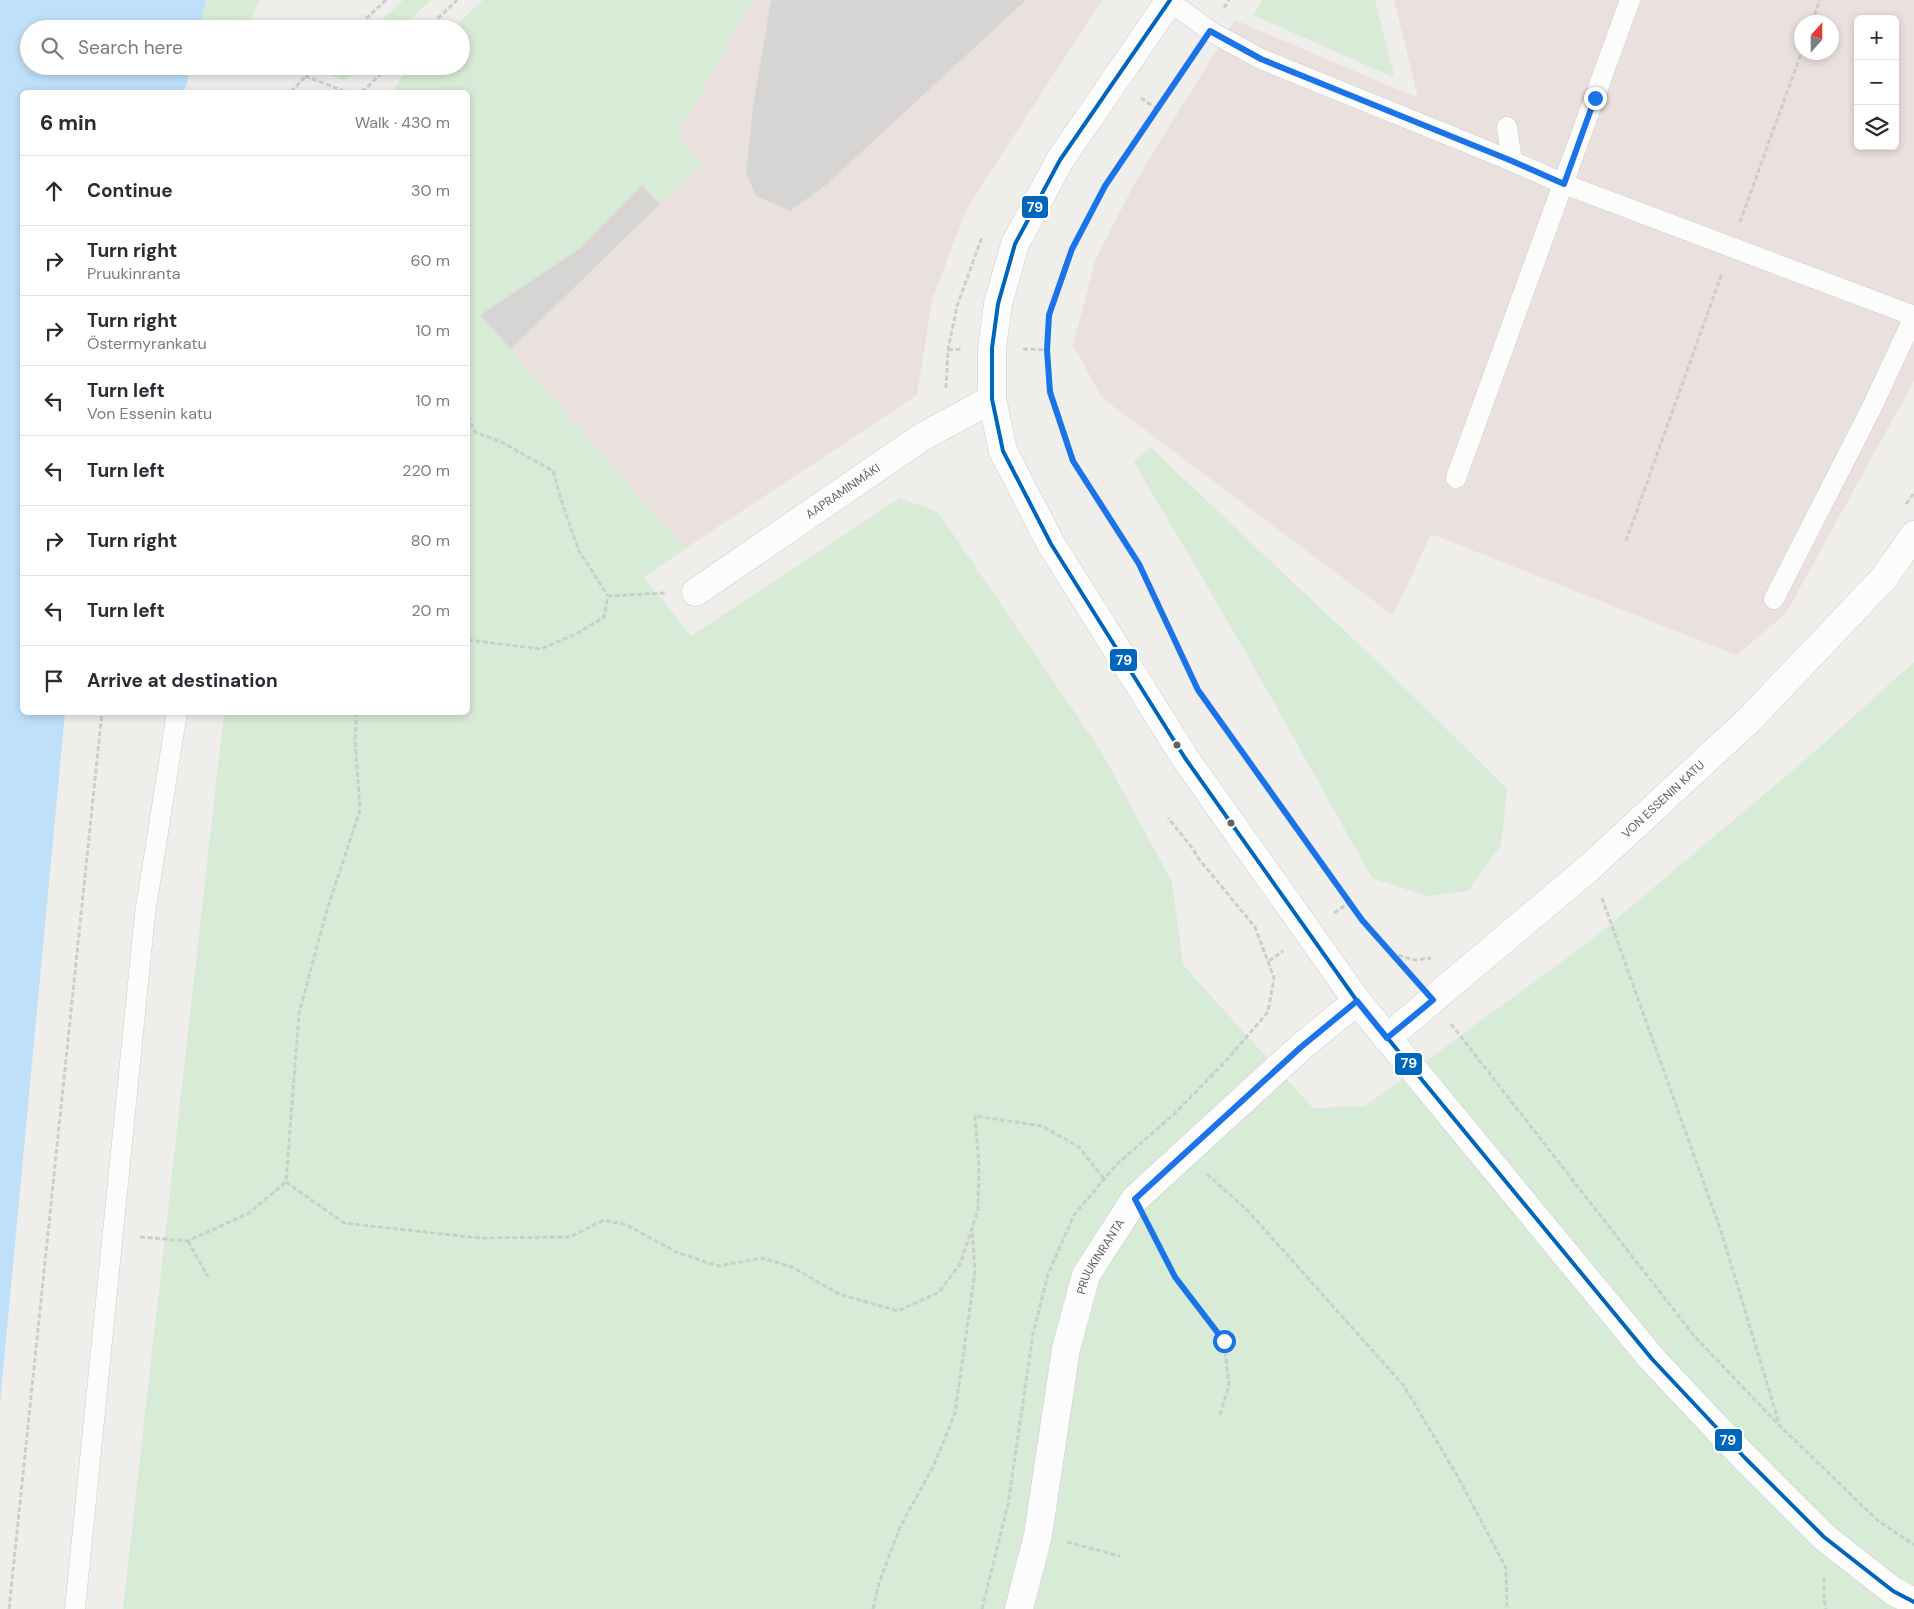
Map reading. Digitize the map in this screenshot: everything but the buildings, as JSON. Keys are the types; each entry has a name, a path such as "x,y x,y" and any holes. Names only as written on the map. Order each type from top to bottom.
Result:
{"street":[{"path":"1170,1 1060,160 1015,244 998,304 992,348 992,399 1003,451 1051,544 1185,758 1357,1001 1659,1366 1746,1459 1824,1537 1893,1591 1914,1602"},
{"name":"AAPRAMINMÄKI","path":"696,592 922,437 992,399"},
{"name":"VON ESSENIN KATU","path":"1387,1038 1590,867 1750,719 1884,578 1914,535"},
{"name":"PRUUKINRANTA","path":"1019,1609 1038,1535 1066,1349 1086,1275 1135,1199 1301,1047 1357,1001"}],"lane":[{"path":"1456,478 1630,0"},
{"path":"1170,1 1210,31 1261,59 1564,184 1914,317 1858,434 1774,599"},
{"path":"1507,127 1512,161"},
{"path":"74,1609 145,914 177,715"}],"path":[{"path":"365,20 386,0"},
{"path":"436,20 457,0"},
{"path":"1229,0 1105,186 1072,249 1049,315 1047,350 1050,392 1073,461 1139,564 1198,690 1362,920 1433,1000 1695,1337 1779,1424 1877,1520 1914,1545"},
{"path":"1815,15 1820,0"},
{"path":"1626,541 1799,60"},
{"path":"364,90 380,75"},
{"path":"292,90 305,76 341,90"},
{"path":"470,421 475,432 501,442 552,471 579,551 608,596 604,618 578,633 540,649 470,640"},
{"path":"608,596 696,592"},
{"path":"9,1609 102,715"},
{"path":"112,1235 188,1241 249,1213 286,1182 299,1013 326,913 360,810 355,738 357,715"},
{"path":"1590,867 1721,1231 1779,1424"},
{"path":"286,1182 344,1223 479,1238 570,1237 604,1220 627,1225 676,1252 718,1266 762,1258 792,1267 839,1294 898,1310 940,1292 960,1264 978,1210 979,1165 975,1116 1042,1126 1079,1147 1104,1179"},
{"path":"1185,1153 1249,1212 1404,1386 1458,1476 1506,1568 1507,1609"},
{"path":"1135,1199 1175,1277 1224,1341 1229,1386 1220,1417"},
{"path":"873,1609 879,1583 900,1527 934,1465 955,1413 976,1272 972,1227"},
{"path":"188,1241 208,1277"},
{"path":"1038,1535 1120,1556"}],"shaded area":[{"path":"506,0 1102,0 967,208 932,300 917,395 644,576 470,375 470,90 416,90 444,75 470,75 470,53"},
{"path":"1394,0 1914,0 1914,381 1786,613 1737,655 1431,534 1393,615 1102,398 1073,345 1096,258 1137,179 1235,20 1418,98"}],"green space":[{"path":"206,0 260,0 250,20 201,20"},
{"path":"403,0 431,0 410,20 382,20"},
{"path":"483,0 752,0 677,138 702,162 660,204 642,185 579,249 480,315 685,549 644,577 691,636 900,498 938,512 1101,751 1172,882 1183,965 1313,1108 1365,1106 1595,937 1812,754 1914,662 1914,1609 123,1609 224,715 470,715 470,375 524,437 470,374 470,90 393,90 403,75 470,75 470,20 462,20"},
{"path":"1262,0 1375,0 1395,78 1253,15"},
{"path":"330,75 351,75 345,81"},
{"path":"1150,447 1404,687 1507,789 1501,845 1468,891 1427,896 1372,878 1241,644 1134,462"}],"water":[{"path":"0,0 206,0 201,20 20,20 20,75 189,75 184,90 20,90 20,715 65,715 0,1403"}],"transit line":[{"name":"79","path":"1170,0 1060,160 1015,244 998,304 992,348 992,399 1003,451 1051,544 1185,758 1357,1001 1652,1359 1746,1459 1824,1537 1893,1591 1914,1602"}],"route":[{"path":"1224,1341 1175,1277 1135,1199 1301,1047 1357,1001 1387,1038 1433,1000 1362,920 1198,690 1139,564 1073,461 1050,392 1047,350 1049,315 1072,249 1105,186 1210,31 1261,59 1564,184 1595,98"}]}
